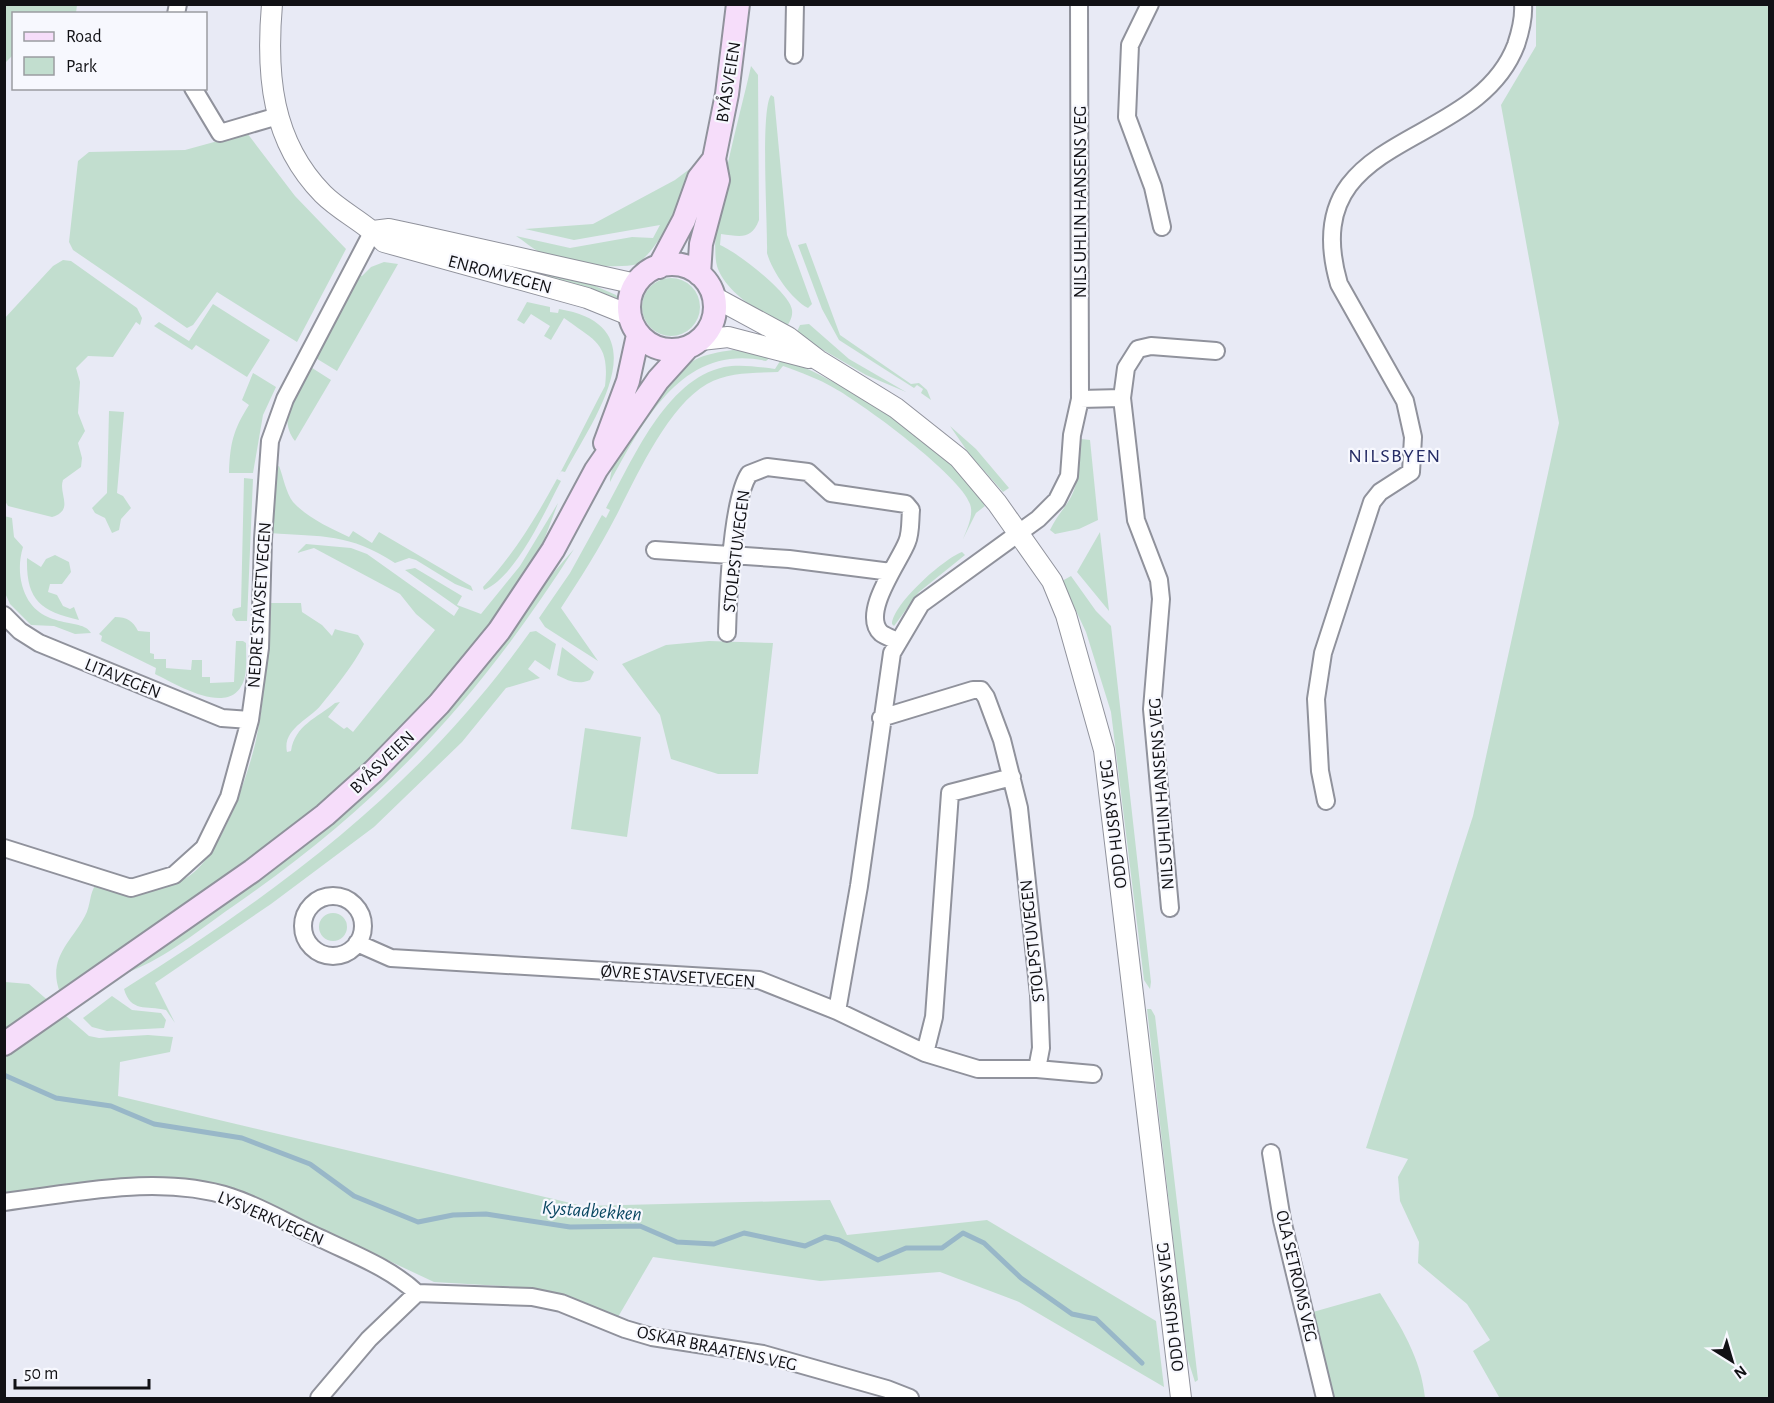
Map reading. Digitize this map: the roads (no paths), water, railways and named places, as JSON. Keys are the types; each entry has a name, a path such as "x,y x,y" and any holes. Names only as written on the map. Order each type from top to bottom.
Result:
{"main road":[{"name":"BYÅSVEIEN","path":"699,274 701,244 718,180 714,159 728,94 738,4"},
{"name":"BYÅSVEIEN","path":"659,267 684,220 699,178 714,159"},
{"path":"673,263 699,274 709,285 714,297 715,312 711,327 694,344 671,351 656,348 634,325 630,299 636,284 646,273 673,263"},
{"name":"BYÅSVEIEN","path":"596,470 628,381 634,325"},
{"name":"BYÅSVEIEN","path":"4,1044 252,872 325,815 382,763 439,704 499,631 553,550 596,470 658,380 694,344"}],"street":[{"name":"ENROMVEGEN","path":"272,4 270,79 278,116 293,153 309,177 334,203 373,231 384,242 587,298 634,325"},
{"path":"794,55 795,4"},
{"name":"NILS UHLIN HANSENS VEG","path":"1019,533 1057,500 1065,488 1069,476 1072,435 1080,399 1079,4"},
{"path":"1150,4 1130,45 1127,117 1154,187 1162,226"},
{"path":"1326,801 1320,771 1317,699 1323,653 1372,502 1380,492 1411,472 1413,437 1405,401 1339,284 1334,268 1334,221 1348,184 1362,169 1376,158 1463,108 1484,93 1500,76 1518,40 1523,4"},
{"path":"194,90 219,133 278,116"},
{"name":"ENROMVEGEN","path":"373,231 389,229 636,284"},
{"name":"NEDRE STAVSETVEGEN","path":"4,848 131,888 174,875 204,848 229,797 250,720 260,648 263,538 270,441 285,399 373,231"},
{"name":"ODD HUSBYS VEG","path":"714,297 788,337 818,360 896,408 959,458 1019,533 1052,581 1066,615 1104,750 1181,1398"},
{"name":"ODD HUSBYS VEG","path":"694,344 728,337 818,360"},
{"name":"NILS UHLIN HANSENS VEG","path":"1170,908 1152,709 1161,599 1159,580 1136,520 1122,398 1126,368 1138,349 1151,346 1216,351"},
{"path":"1080,399 1122,398"},
{"name":"STOLPSTUVEGEN","path":"727,633 732,555 743,483 749,474 767,467 808,471 831,493 906,504 911,510 908,540 882,587 876,624 880,632 897,641"},
{"path":"837,1011 859,886 892,653 897,641 928,597 1019,533"},
{"path":"655,550 789,559 891,572"},
{"name":"LITAVEGEN","path":"4,615 20,631 39,643 222,718 250,720"},
{"name":"STOLPSTUVEGEN","path":"881,718 981,690 990,707 1012,777 1018,808 1039,995 1041,1048 1037,1069"},
{"path":"925,1053 934,1017 950,793 1012,777"},
{"name":"ØVRE STAVSETVEGEN","path":"357,943 391,958 759,980 837,1011 925,1053 978,1069 1037,1069 1093,1074"},
{"name":"OLA SETROMS VEG","path":"1271,1153 1282,1220 1325,1398"},
{"name":"LYSVERKVEGEN","path":"4,1202 151,1186 181,1186 201,1190 231,1197 363,1258 394,1274 417,1293"},
{"path":"319,1398 369,1339 417,1293"},
{"name":"OSKAR BRAATENS VEG","path":"417,1293 532,1297 561,1303 625,1329 652,1337 763,1354 887,1389 910,1398"}],"waterway":[{"name":"Kystadbekken","path":"4,1075 56,1098 111,1106 154,1124 242,1138 310,1164 354,1196 418,1222 453,1215 486,1214 570,1227 640,1226 677,1242 714,1244 744,1233 805,1246 825,1237 839,1240 878,1260 906,1248 942,1248 963,1233 984,1243 1021,1278 1072,1314 1096,1319 1142,1363"}],"district":[{"name":"NILSBYEN","path":"1395,455"}]}
